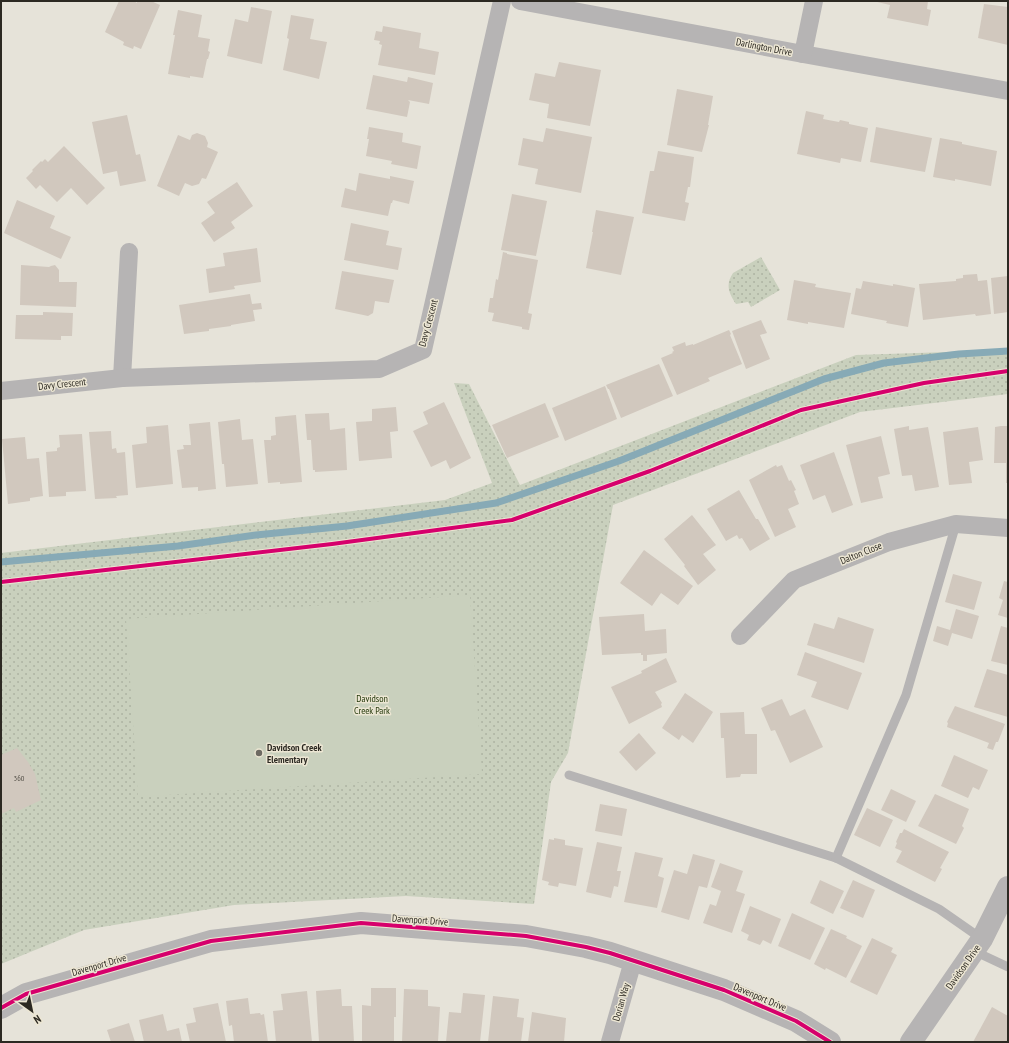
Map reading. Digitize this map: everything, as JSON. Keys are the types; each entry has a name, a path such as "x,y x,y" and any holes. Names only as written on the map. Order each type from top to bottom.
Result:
{"street":[{"name":"Davy Crescent","path":"1,391 122,378 379,369 422,350 502,1"},
{"name":"Darlington Drive","path":"520,1 1008,91"},
{"path":"803,54 814,1"},
{"path":"122,378 129,252"},
{"name":"Dalton Close","path":"740,636 794,580 889,542 956,524 1008,528"},
{"name":"Davidson Drive","path":"910,1042 978,945 1008,887"},
{"name":"Davenport Drive","path":"1,1008 26,994 211,941 361,923 526,936 610,953 724,990 796,1021 830,1042"},
{"name":"Dorian Way","path":"610,1042 633,961"}],"lane":[{"path":"836,858 906,695 956,524"},
{"path":"568,775 836,858 939,909 978,945 1008,967"}],"green space":[{"path":"761,257 780,290 751,307 748,302 736,304 729,289 729,281 733,273"},
{"name":"Davidson Creek Park","path":"1008,350 1008,394 860,412 613,505 568,753 551,782 534,904 406,896 234,905 84,930 1,964 1,553 445,500 492,483 454,383 469,384 520,485 856,355"},
{"path":"470,595 482,774 138,797 126,619"}],"building":[{"path":"119,1 134,1 137,3 137,1 151,1 160,5 141,49 134,46 133,49 123,45 124,42 105,32"},
{"path":"873,1 928,1 927,9 931,10 928,26 887,18 890,5"},
{"path":"984,4 1008,7 1008,45 978,38"},
{"path":"251,7 272,11 262,64 227,56 235,19 248,22"},
{"path":"178,10 202,15 198,37 210,39 208,51 210,52 203,78 190,76 190,78 168,74"},
{"path":"291,15 314,19 310,39 327,42 319,79 283,70 289,39 287,38"},
{"path":"383,26 421,33 419,48 439,52 435,75 378,65 382,45 379,44 380,41 374,40 376,31 382,32"},
{"path":"559,62 601,70 590,126 547,118 549,104 529,100 535,73 555,77"},
{"path":"373,75 407,82 408,77 433,83 429,104 408,100 410,102 407,117 366,109"},
{"path":"677,89 713,96 709,125 702,152 667,145"},
{"path":"806,111 824,115 823,119 839,122 840,120 849,122 849,124 868,128 861,162 841,158 840,163 797,154"},
{"path":"127,115 136,155 140,154 146,181 120,186 117,171 103,174 92,122"},
{"path":"369,127 403,133 402,142 421,146 417,169 391,164 392,161 366,156 369,139 367,139"},
{"path":"876,127 932,138 925,172 870,162"},
{"path":"546,128 592,137 581,193 535,184 538,169 518,165 523,138 543,142"},
{"path":"197,133 205,136 208,143 207,147 218,152 206,179 202,178 199,184 192,186 185,183 179,196 157,186 178,135 190,140 192,135"},
{"path":"940,138 997,151 991,186 955,179 955,181 933,177"},
{"path":"64,146 105,188 87,205 71,188 57,202 40,185 36,189 26,178 41,161 42,162 45,159 48,162"},
{"path":"658,151 694,157 690,187 688,187 685,202 689,203 685,221 642,213 650,171 654,171"},
{"path":"359,173 390,179 390,176 414,181 409,204 393,200 388,216 341,207 345,188 356,191"},
{"path":"237,182 253,206 231,222 235,228 214,242 201,223 215,213 207,202"},
{"path":"512,194 547,201 536,256 501,250"},
{"path":"17,200 55,216 50,228 71,237 61,259 4,233"},
{"path":"596,210 634,217 621,275 586,268"},
{"path":"351,223 389,231 386,245 402,248 398,270 344,260"},
{"path":"257,248 261,282 234,286 235,289 209,293 206,269 225,266 223,253"},
{"path":"503,252 538,260 528,313 532,314 529,330 522,329 522,327 492,321 494,313 488,312 490,298 493,298 496,279 498,280"},
{"path":"21,265 49,267 55,265 59,270 59,282 77,282 76,307 20,305"},
{"path":"342,271 394,280 389,303 375,301 373,313 368,316 335,309"},
{"path":"977,274 978,281 987,280 991,314 976,316 975,314 923,320 919,284 956,281 956,279 963,278 963,275"},
{"path":"1008,276 1008,312 994,314 991,278"},
{"path":"794,280 816,284 815,287 851,293 844,328 787,320"},
{"path":"863,281 915,288 908,327 851,314 856,288 861,289"},
{"path":"250,294 252,304 261,303 262,309 253,310 255,321 209,329 209,331 184,334 179,305"},
{"path":"43,312 73,313 72,336 61,336 61,340 15,339 16,315 43,315"},
{"path":"761,320 767,333 760,335 770,359 746,369 732,331"},
{"path":"729,330 742,364 708,378 710,381 677,395 661,358 673,353 672,352 674,351 672,347 685,342 686,346 693,345"},
{"path":"659,364 673,396 621,418 606,385"},
{"path":"605,386 617,419 565,441 552,408"},
{"path":"444,402 471,458 450,469 446,460 431,467 413,431 428,424 423,412"},
{"path":"545,403 559,437 507,458 492,425"},
{"path":"396,407 398,431 390,432 392,458 359,461 356,422 372,421 372,409"},
{"path":"329,413 330,430 345,428 347,470 315,472 315,470 313,470 311,440 307,440 305,414"},
{"path":"296,415 302,482 280,484 280,482 268,483 264,440 271,440 271,436 276,435 275,417"},
{"path":"240,419 242,440 253,439 258,484 226,487 218,422"},
{"path":"210,422 216,489 198,491 198,487 182,488 177,450 184,449 183,445 191,445 189,424"},
{"path":"168,425 173,484 136,488 132,445 147,443 146,427"},
{"path":"909,426 909,430 928,427 939,487 915,491 912,475 902,476 894,429"},
{"path":"1008,426 1008,483 1006,483 1006,463 994,463 995,427"},
{"path":"978,427 983,460 969,462 972,483 949,485 943,432"},
{"path":"111,431 112,449 116,448 117,453 125,452 128,495 116,496 117,498 95,499 89,432"},
{"path":"82,434 86,491 66,492 66,496 49,497 46,452 57,451 57,448 60,447 59,435"},
{"path":"881,436 890,474 878,477 883,498 861,503 846,445"},
{"path":"25,437 27,459 39,458 43,496 30,498 30,501 8,504 2,439"},
{"path":"834,452 853,505 832,513 825,495 813,500 800,465"},
{"path":"776,465 777,467 782,465 789,481 791,480 796,490 794,491 799,504 788,509 796,527 775,537 749,480"},
{"path":"739,490 770,539 750,551 742,538 739,539 737,535 726,541 707,509"},
{"path":"692,515 716,545 703,554 716,570 698,585 684,566 685,565 664,539"},
{"path":"644,550 693,586 678,605 661,593 652,606 620,583"},
{"path":"953,574 982,582 974,610 945,602"},
{"path":"1004,581 1008,582 1008,618 998,615 1003,600 999,598"},
{"path":"956,609 979,616 972,639 952,633 948,646 933,641 937,626 950,630"},
{"path":"644,614 645,631 666,629 667,653 647,655 647,661 643,661 643,655 641,655 641,653 602,655 599,617"},
{"path":"838,617 874,629 864,663 807,645 814,623 834,629"},
{"path":"1001,626 1008,628 1008,665 991,661"},
{"path":"805,652 862,673 848,710 811,697 817,682 797,675"},
{"path":"666,658 677,682 655,692 662,703 662,707 629,724 611,687 642,673 641,671"},
{"path":"987,669 1008,675 1008,717 974,707"},
{"path":"685,693 713,712 693,743 682,735 679,740 662,728"},
{"path":"782,699 790,716 805,709 823,747 790,763 775,730 771,731 761,708"},
{"path":"955,706 1005,724 993,750 987,748 989,743 947,727 947,722"},
{"path":"744,712 745,734 757,734 757,774 741,774 740,777 726,778 724,738 721,738 720,713"},
{"path":"639,733 656,753 636,771 619,752"},
{"path":"17,748 35,774 41,800 16,812 14,808 1,814 1,755"},
{"path":"954,755 988,770 979,790 973,787 968,798 941,786"},
{"path":"891,789 916,801 906,822 881,810"},
{"path":"935,794 969,809 962,826 964,828 956,844 918,826"},
{"path":"600,804 627,809 622,836 595,831"},
{"path":"867,808 893,820 880,847 854,835"},
{"path":"904,829 949,852 940,868 942,869 935,882 896,862 902,851 895,848 896,842 900,833 902,833"},
{"path":"554,838 565,840 565,845 583,848 576,886 559,883 558,887 548,885 549,882 542,880 549,839 554,840"},
{"path":"597,842 622,847 617,871 621,871 618,887 614,886 611,898 586,892"},
{"path":"635,852 663,858 658,876 664,878 657,908 624,902"},
{"path":"693,854 715,860 707,888 699,886 689,920 661,912 674,870 687,874"},
{"path":"720,863 743,871 736,891 745,894 732,933 703,923 710,904 716,906 721,891 711,887"},
{"path":"820,880 844,891 833,914 810,903"},
{"path":"853,880 875,890 863,918 840,908"},
{"path":"750,906 781,919 771,944 763,940 760,945 747,940 749,935 741,931"},
{"path":"792,913 825,928 810,960 778,946"},
{"path":"831,929 847,936 846,938 862,946 846,978 814,964"},
{"path":"872,938 893,948 891,952 897,955 877,995 850,982"},
{"path":"371,988 396,988 394,1042 362,1042 362,1005 371,1006"},
{"path":"341,989 342,1006 352,1006 354,1042 319,1042 316,991"},
{"path":"404,989 428,990 428,1006 440,1007 438,1042 402,1042"},
{"path":"307,991 312,1042 276,1042 273,1011 283,1010 281,994"},
{"path":"463,993 485,995 480,1042 446,1042 449,1012 461,1013"},
{"path":"493,996 519,999 517,1017 524,1018 521,1042 488,1042"},
{"path":"248,998 250,1014 264,1014 268,1042 234,1042 232,1025 229,1026 226,1001"},
{"path":"218,1003 226,1042 190,1042 186,1024 196,1022 193,1008"},
{"path":"992,1007 1008,1016 1008,1042 973,1042"},
{"path":"532,1012 566,1018 564,1042 528,1042"},
{"path":"163,1014 167,1031 179,1028 182,1042 144,1042 139,1020"},
{"path":"129,1023 135,1042 111,1042 107,1030"}],"waterway":[{"path":"1,562 178,546 256,535 347,526 496,503 619,461 824,379 884,363 959,354 1008,351"}],"cycle path":[{"path":"1,582 332,544 512,520 650,471 801,410 924,383 1008,371"},
{"path":"1,1008 26,994 211,941 361,923 526,936 610,953 724,990 796,1021 830,1042"}],"place":[{"name":"Davidson Creek Elementary","path":"259,753"}]}
